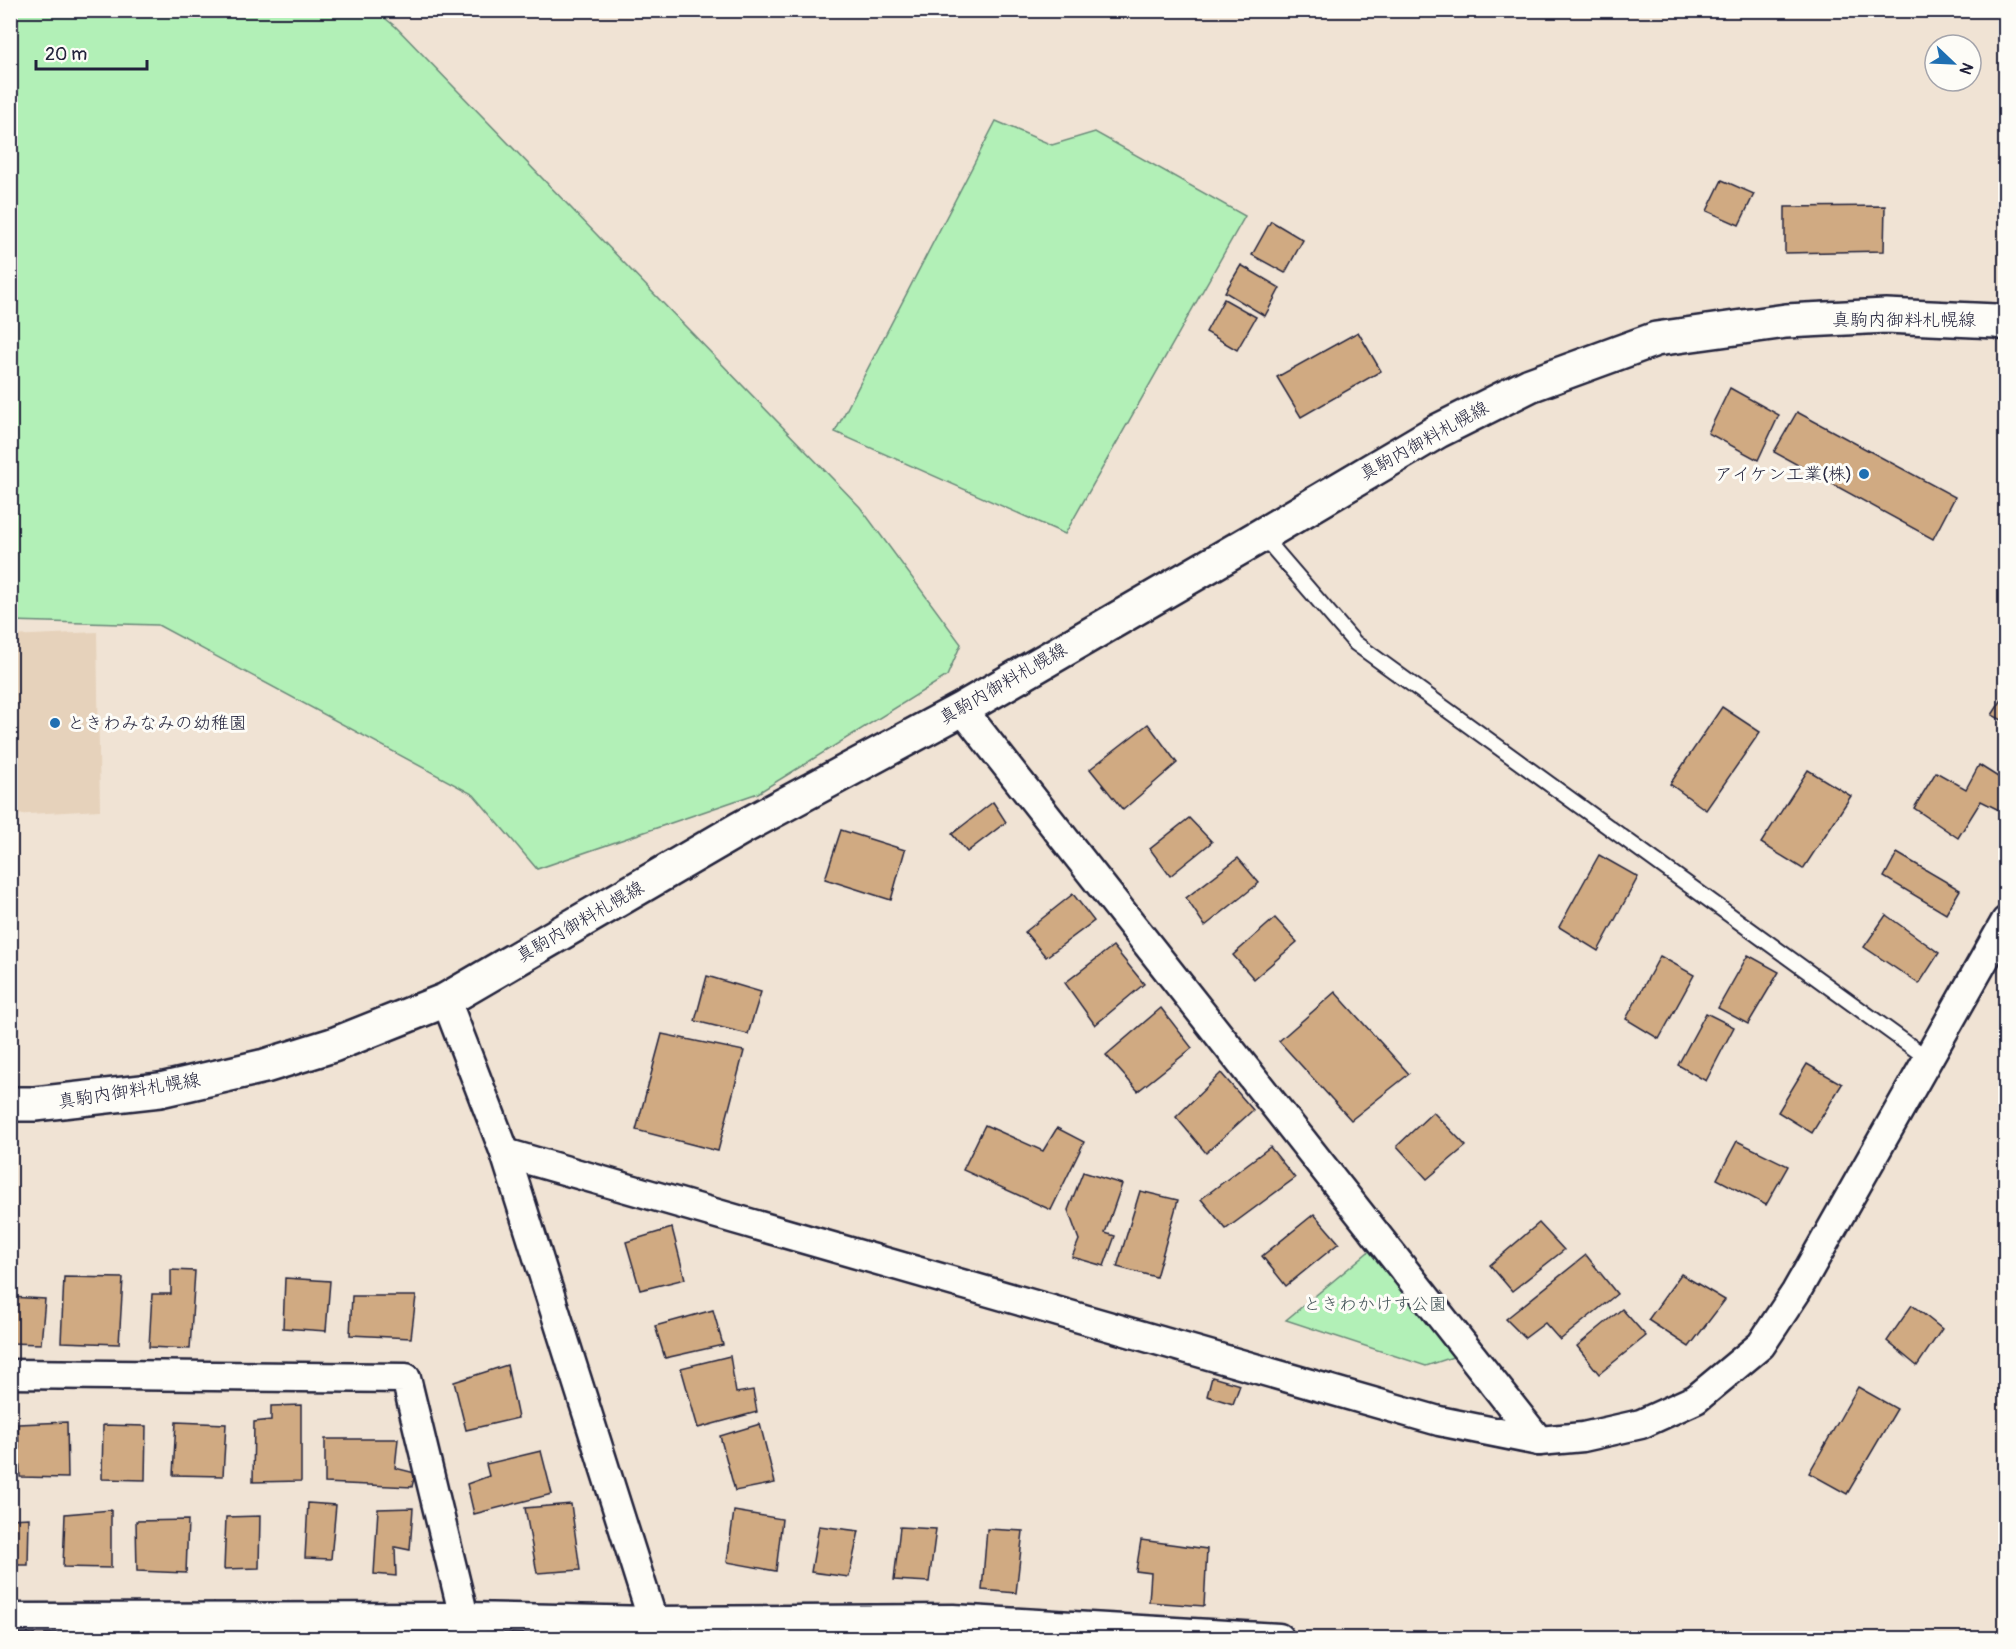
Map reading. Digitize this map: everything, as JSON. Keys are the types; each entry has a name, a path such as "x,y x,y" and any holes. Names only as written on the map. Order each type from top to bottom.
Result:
{"main road":[{"name":"真駒内御料札幌線","path":"10,1104 35,1104 160,1090 265,1066 333,1045 446,1000 741,828 962,709 1438,430 1530,385 1656,339 1786,321 1886,316 2006,323"}],"street":[{"path":"962,709 1539,1441"},
{"path":"505,1153 1439,1421 1539,1441 1582,1437 1641,1424 1696,1399 1761,1346 1796,1292 2006,921"},
{"path":"446,1000 505,1153 655,1629"},
{"path":"10,1374 406,1378 469,1628"},
{"path":"10,1618 469,1628 956,1629 1279,1638"}],"lane":[{"path":"1262,535 1355,643 1927,1058"}],"shaded area":[{"name":"ときわみなみの幼稚園","path":"97,632 100,810 11,815 11,636"}],"green space":[{"path":"11,11 376,11 396,27 860,507 961,644 947,676 758,793 537,869 474,795 158,625 11,621"},
{"path":"996,121 1052,145 1095,132 1245,216 1065,534 835,432"},
{"name":"ときわかけす公園","path":"1379,1243 1447,1318 1453,1357 1426,1366 1286,1320"}],"building":[{"path":"1722,180 1754,194 1739,225 1707,211"},
{"path":"1885,206 1884,251 1785,253 1785,207"},
{"path":"1271,221 1303,240 1285,273 1252,255"},
{"path":"1241,265 1280,288 1265,316 1225,292"},
{"path":"1224,299 1256,317 1237,350 1206,332"},
{"path":"1358,332 1381,371 1301,417 1277,377"},
{"path":"1730,388 1779,415 1758,460 1708,433"},
{"name":"アイケン工業(株)","path":"1797,412 1955,497 1933,539 1774,452"},
{"path":"2006,693 2006,722 1992,715"},
{"path":"1722,707 1760,732 1706,810 1670,784"},
{"path":"1148,724 1177,763 1123,810 1090,769"},
{"path":"1979,765 2006,782 2006,809 2003,812 1981,801 1958,838 1914,808 1936,772 1966,789"},
{"path":"1808,770 1851,796 1803,869 1761,843"},
{"path":"993,802 1006,822 967,852 952,834"},
{"path":"1189,818 1212,842 1170,876 1150,849"},
{"path":"841,830 905,850 891,900 825,879"},
{"path":"1897,853 1960,890 1946,914 1884,877"},
{"path":"1599,855 1638,877 1598,951 1559,927"},
{"path":"1238,858 1259,883 1205,926 1186,898"},
{"path":"1073,894 1094,921 1046,957 1025,932"},
{"path":"1886,915 1939,953 1919,984 1864,947"},
{"path":"1275,918 1297,942 1254,979 1233,955"},
{"path":"1113,946 1144,984 1095,1025 1065,983"},
{"path":"1748,955 1779,972 1748,1024 1718,1008"},
{"path":"1660,956 1694,975 1659,1039 1626,1019"},
{"path":"707,976 761,992 748,1034 695,1021"},
{"path":"1335,992 1409,1074 1351,1120 1279,1041"},
{"path":"1161,1008 1192,1048 1138,1091 1106,1055"},
{"path":"1706,1013 1734,1027 1706,1081 1678,1065"},
{"path":"662,1034 744,1051 718,1151 636,1130"},
{"path":"1807,1064 1842,1084 1812,1133 1778,1112"},
{"path":"1221,1073 1253,1110 1206,1153 1176,1117"},
{"path":"1433,1112 1466,1146 1427,1179 1397,1146"},
{"path":"985,1125 1043,1151 1057,1128 1084,1142 1051,1210 963,1170"},
{"path":"1737,1141 1788,1166 1766,1205 1717,1179"},
{"path":"1270,1147 1295,1178 1226,1229 1201,1199"},
{"path":"1083,1172 1122,1184 1105,1233 1115,1236 1104,1266 1072,1257 1079,1240 1068,1210"},
{"path":"1140,1191 1178,1200 1156,1277 1117,1267"},
{"path":"1314,1214 1339,1243 1286,1286 1262,1256"},
{"path":"1539,1223 1564,1250 1512,1291 1490,1265"},
{"path":"672,1228 685,1279 640,1290 626,1242"},
{"path":"1586,1255 1617,1294 1560,1340 1545,1323 1525,1338 1506,1319"},
{"path":"171,1270 195,1271 190,1349 149,1347 152,1294 171,1294"},
{"path":"1681,1274 1725,1300 1689,1347 1648,1320"},
{"path":"64,1277 123,1278 119,1344 61,1342"},
{"path":"285,1278 330,1281 326,1331 283,1328"},
{"path":"352,1296 416,1296 411,1338 350,1335"},
{"path":"10,1297 45,1299 41,1344 10,1343"},
{"path":"1912,1305 1942,1329 1917,1366 1887,1341"},
{"path":"1622,1309 1646,1336 1599,1374 1577,1346"},
{"path":"713,1310 723,1345 665,1358 655,1326"},
{"path":"730,1356 736,1393 753,1390 757,1412 698,1428 681,1368"},
{"path":"507,1365 518,1418 466,1430 454,1382"},
{"path":"1212,1377 1240,1385 1233,1404 1207,1396"},
{"path":"1858,1387 1897,1409 1847,1494 1809,1473"},
{"path":"301,1405 301,1481 253,1482 254,1422 271,1420 271,1406"},
{"path":"67,1422 68,1478 20,1477 18,1424"},
{"path":"176,1422 226,1424 223,1476 173,1475"},
{"path":"760,1424 775,1483 735,1491 720,1436"},
{"path":"103,1425 146,1426 145,1480 102,1479"},
{"path":"325,1439 398,1439 395,1468 415,1473 412,1487 325,1483"},
{"path":"541,1451 552,1494 474,1514 467,1484 489,1476 486,1464"},
{"path":"308,1503 336,1505 331,1559 305,1558"},
{"path":"571,1504 580,1570 537,1573 525,1508"},
{"path":"413,1508 410,1550 395,1547 396,1576 374,1574 378,1509"},
{"path":"111,1510 111,1568 63,1567 65,1514"},
{"path":"734,1511 782,1519 776,1571 727,1562"},
{"path":"260,1516 259,1568 224,1569 226,1517"},
{"path":"29,1518 28,1565 10,1565 10,1519"},
{"path":"188,1520 186,1573 137,1571 136,1521"},
{"path":"819,1526 859,1531 849,1577 811,1572"},
{"path":"900,1527 936,1529 929,1582 894,1580"},
{"path":"987,1529 1023,1531 1016,1593 982,1590"},
{"path":"1141,1540 1207,1549 1204,1606 1149,1602 1151,1573 1136,1571"}],"place":[{"name":"アイケン工業(株)","path":"1864,474"},
{"name":"ときわみなみの幼稚園","path":"55,723"}]}
